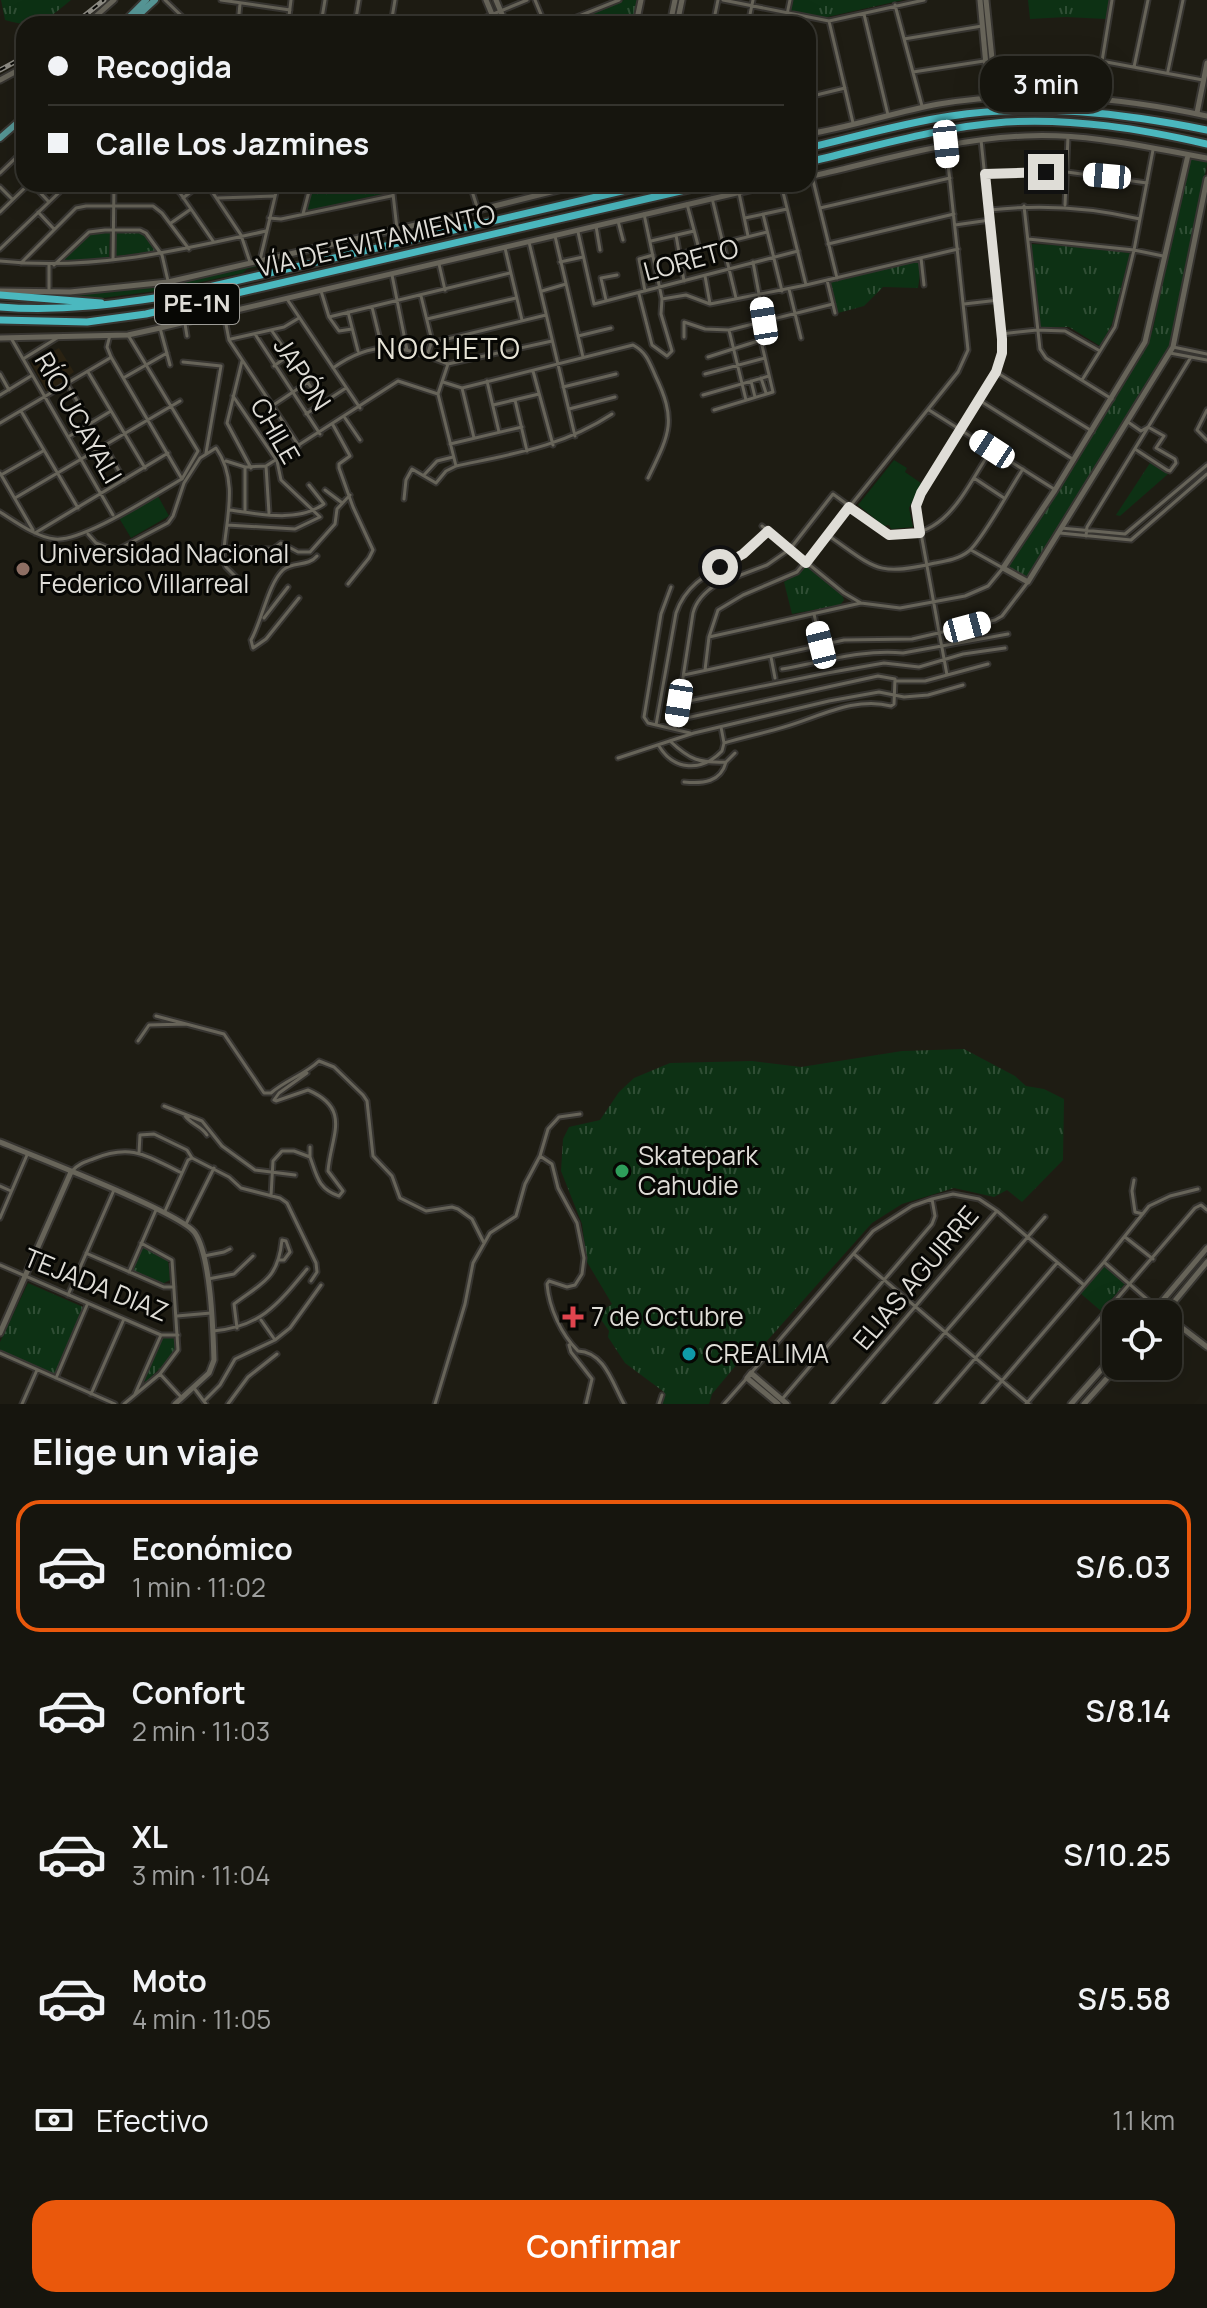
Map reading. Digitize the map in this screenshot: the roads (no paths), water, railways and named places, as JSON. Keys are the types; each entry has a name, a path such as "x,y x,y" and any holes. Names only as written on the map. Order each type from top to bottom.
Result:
{"highway":[{"path":"816,146 942,117 1001,111 1091,111 1207,130"},
{"path":"816,160 962,127 1005,122 1089,123 1207,144"},
{"name":"VÍA DE EVITAMIENTO","path":"0,307 58,309 114,305 263,275 618,192"},
{"name":"VÍA DE EVITAMIENTO","path":"0,322 87,322 178,308 677,192"},
{"path":"0,293 114,305"}],"main road":[{"path":"138,16 155,0"},
{"path":"0,138 16,124"}],"street":[{"path":"96,16 114,0"},
{"path":"165,0 182,16"},
{"path":"221,0 290,10"},
{"path":"289,16 291,0"},
{"path":"486,0 492,15 527,0"},
{"path":"496,0 503,16"},
{"path":"579,16 619,0"},
{"path":"720,0 799,16"},
{"path":"750,16 753,0"},
{"path":"787,14 790,0"},
{"path":"816,19 829,21 924,0"},
{"path":"980,0 985,61 993,98"},
{"path":"986,0 993,98"},
{"path":"1096,98 1112,0"},
{"path":"1134,67 1148,0"},
{"path":"1168,72 1183,0"},
{"path":"239,16 240,3"},
{"path":"895,5 922,108"},
{"path":"864,12 888,115"},
{"path":"829,21 853,124"},
{"path":"904,39 982,26"},
{"path":"913,72 985,61"},
{"path":"1101,61 1203,80"},
{"path":"1196,114 1207,63"},
{"path":"816,95 845,88"},
{"path":"816,132 922,108 993,98 1096,98 1207,116"},
{"path":"816,175 946,144 1027,136 1154,146 1207,158"},
{"path":"1064,206 1068,137"},
{"path":"947,675 916,506 996,372 1002,353 981,140"},
{"path":"705,670 715,617 728,602 785,579 806,563 958,372 968,350 946,144"},
{"path":"1082,380 1115,327 1154,146"},
{"path":"709,637 861,603 900,608 934,602 980,591 1003,568 1074,460 1145,342 1188,155"},
{"path":"0,173 16,158"},
{"path":"985,174 1067,172 1147,183"},
{"path":"820,208 950,178"},
{"path":"684,675 868,637 912,639 995,620 1010,607 1171,350 1207,179"},
{"path":"0,187 12,200"},
{"path":"0,212 21,192"},
{"path":"38,192 48,201"},
{"path":"1,246 59,192"},
{"path":"113,261 114,192"},
{"path":"177,192 214,243"},
{"path":"183,198 192,192"},
{"path":"212,192 242,236 250,262"},
{"path":"260,260 276,192"},
{"path":"303,214 309,192"},
{"path":"391,192 397,229"},
{"path":"473,192 478,210"},
{"path":"0,293 49,293 168,282 478,210 541,192"},
{"path":"4,339 128,335 743,192"},
{"path":"783,192 806,285"},
{"path":"815,192 837,278"},
{"path":"739,193 748,237"},
{"path":"218,198 275,196"},
{"path":"269,218 281,219 391,196"},
{"path":"712,198 736,298"},
{"path":"687,204 699,249"},
{"path":"21,263 81,206 153,206 189,249"},
{"path":"1024,206 1040,349 1046,358 1112,399"},
{"path":"989,210 1064,206 1103,210 1140,219"},
{"path":"170,224 191,209"},
{"path":"745,218 787,209"},
{"path":"38,212 54,229"},
{"path":"638,293 652,345 667,356 672,351 660,308 662,299 644,214"},
{"path":"763,214 782,291"},
{"path":"828,244 954,214"},
{"path":"955,225 990,220"},
{"path":"618,221 623,240"},
{"path":"1198,223 1207,225"},
{"path":"596,226 600,250"},
{"path":"0,261 51,265 113,261 162,255 266,231"},
{"path":"560,262 583,257 578,231"},
{"path":"650,241 694,231"},
{"path":"49,293 51,265 89,232 144,232 162,255 168,282"},
{"path":"679,254 767,232"},
{"path":"676,235 684,281"},
{"path":"555,236 584,358"},
{"path":"1028,239 1134,250 1167,257"},
{"path":"529,242 575,436"},
{"path":"505,248 522,320"},
{"path":"662,299 686,295 710,304 782,291 958,249"},
{"name":"LORETO","path":"583,257 594,304 798,251"},
{"path":"645,291 639,259 653,255"},
{"path":"921,258 924,285"},
{"path":"753,262 764,321"},
{"path":"439,264 445,290"},
{"path":"329,317 510,273"},
{"path":"392,275 407,350"},
{"path":"606,300 601,278 617,275"},
{"path":"705,275 710,304"},
{"path":"827,280 835,313"},
{"path":"541,291 566,284"},
{"path":"789,289 801,338"},
{"path":"321,291 329,317 339,331 352,329"},
{"path":"421,296 431,343 427,356"},
{"path":"427,319 516,298"},
{"path":"287,299 360,408"},
{"path":"964,304 999,300"},
{"path":"684,337 684,322 705,329 729,330 833,304"},
{"path":"372,307 382,348"},
{"path":"348,312 358,352"},
{"path":"224,314 229,340 299,446"},
{"path":"431,343 546,315"},
{"path":"229,340 272,331 299,318"},
{"path":"185,323 187,336"},
{"path":"714,410 773,392 757,324"},
{"path":"160,328 170,365"},
{"path":"578,336 611,328"},
{"path":"729,330 746,400"},
{"path":"272,331 322,403"},
{"path":"1001,334 1065,331 1101,352"},
{"name":"JAPÓN","path":"255,334 320,434"},
{"path":"110,335 107,347 111,357 183,481"},
{"path":"88,532 96,543 115,551 157,531 173,516 183,481 198,451 128,335"},
{"path":"23,359 58,337"},
{"name":"RÍO UCAYALI","path":"4,339 23,359 114,516"},
{"path":"708,357 761,340"},
{"path":"333,368 358,352 382,348 407,350 448,364 552,341"},
{"path":"443,382 462,388 633,345 646,355 669,408 670,421 662,450 648,478"},
{"path":"1171,350 1207,354"},
{"path":"1171,350 1207,360"},
{"path":"124,378 167,353"},
{"path":"274,366 289,355"},
{"path":"0,423 111,357"},
{"path":"1086,534 1191,357"},
{"path":"705,374 765,358"},
{"path":"242,361 227,428 251,468"},
{"path":"183,362 221,366 206,453"},
{"path":"448,364 438,394 456,466"},
{"path":"533,370 553,445"},
{"path":"88,372 145,468"},
{"path":"996,372 1092,431"},
{"path":"563,387 616,374"},
{"path":"0,375 9,390"},
{"path":"0,395 32,376"},
{"path":"703,395 769,376"},
{"path":"761,378 766,395"},
{"path":"225,461 251,468 277,461 398,381 438,394"},
{"path":"487,381 499,432"},
{"path":"751,381 756,398"},
{"path":"272,406 308,382"},
{"path":"67,384 91,423"},
{"path":"306,414 346,388"},
{"path":"462,388 474,438"},
{"path":"493,405 539,394"},
{"name":"CHILE","path":"227,525 297,529 320,517 281,480 277,461 233,396"},
{"path":"569,409 615,397"},
{"path":"515,400 527,451"},
{"path":"979,400 1074,460"},
{"path":"15,498 180,401"},
{"path":"929,410 1055,490"},
{"path":"1207,410 1197,430 1207,440"},
{"path":"21,411 78,508"},
{"path":"68,437 111,411"},
{"path":"404,499 410,470 436,483 446,471 456,466 553,445 612,414"},
{"path":"345,418 360,440"},
{"path":"1127,422 1141,431 1148,427"},
{"path":"333,425 350,455 339,466 373,550 348,584"},
{"path":"450,444 522,427"},
{"path":"1135,449 1167,470 1174,467 1175,459 1156,448 1164,436 1148,427"},
{"path":"105,446 124,480"},
{"path":"0,512 35,533 60,540 88,532 183,481 200,458 216,448 225,461 230,487 224,564 244,585 238,590 225,584"},
{"path":"675,729 696,604 717,584 767,565 790,549 833,494 889,535 920,533 940,524 992,449"},
{"path":"35,533 1,477 43,450"},
{"path":"35,533 168,453"},
{"path":"424,475 437,461 453,457"},
{"path":"1086,534 1131,532 1207,465"},
{"path":"266,466 269,513"},
{"path":"245,467 245,512"},
{"path":"828,535 876,568 889,571 957,558 971,550 1023,469"},
{"path":"1060,531 1131,540 1207,474"},
{"path":"973,477 1004,498"},
{"path":"230,510 296,516 314,511 324,504 309,485"},
{"path":"325,490 341,502"},
{"path":"224,548 273,549 281,543 298,552 310,552 335,524 335,512 350,495"},
{"path":"762,526 844,593 861,603"},
{"path":"656,725 676,613 683,595 698,580 743,554 768,531"},
{"path":"971,550 1028,582"},
{"path":"299,598 266,639 253,648 251,640 280,573 287,566 311,562 317,556"},
{"path":"261,621 288,587"},
{"path":"671,587 661,614 644,717 648,723 694,733"},
{"path":"842,606 844,593"},
{"path":"814,614 821,645"},
{"path":"782,669 864,653 903,653 1008,634"},
{"path":"679,703 884,663 919,667 963,654 1005,648"},
{"path":"771,657 775,678"},
{"path":"677,720 878,676 909,683 988,664"},
{"path":"724,743 781,728 841,706 882,702 891,706 894,704 895,681"},
{"path":"618,758 694,733 842,699 879,692 904,697 928,695 963,685"},
{"path":"659,746 667,757 685,766 707,762 722,751 721,727"},
{"path":"670,741 693,760 726,762"},
{"path":"684,782 706,782 718,777 735,753"},
{"path":"156,1016 224,1034 264,1093 271,1093 308,1071"},
{"path":"138,1041 149,1025 186,1024"},
{"path":"310,1147 319,1184 332,1194 341,1195 342,1190 328,1171 337,1125 333,1109 325,1099 308,1090 274,1100 319,1061 331,1064 367,1101 373,1156 392,1176 402,1200 426,1211 458,1209 472,1219 484,1243"},
{"path":"164,1106 202,1121 222,1146 255,1170 295,1175"},
{"path":"184,1114 207,1135"},
{"path":"435,1404 465,1304 471,1268 495,1229 516,1216 525,1184 552,1123 568,1114 580,1114"},
{"path":"199,1127 202,1121"},
{"path":"139,1153 140,1135 154,1134 187,1150 192,1158 229,1177 241,1188 287,1203 314,1257 317,1272 311,1281"},
{"path":"0,1142 114,1190 186,1224 196,1234 204,1256 214,1366 175,1404"},
{"path":"0,1333 6,1312 26,1276 71,1172 80,1164 115,1151 139,1153 182,1173"},
{"path":"271,1196 273,1161 282,1151 294,1151 310,1157"},
{"path":"0,1218 28,1154"},
{"path":"540,1156 552,1164 558,1188 577,1223 584,1248 583,1267 575,1285 567,1287 551,1281 547,1284 560,1327 575,1357 592,1379 586,1404"},
{"path":"163,1213 192,1158"},
{"path":"186,1224 214,1168"},
{"path":"1134,1180 1135,1212 1143,1214"},
{"path":"0,1186 11,1191"},
{"path":"982,1404 1143,1214 1158,1200 1198,1189"},
{"path":"68,1295 114,1190"},
{"path":"724,1404 883,1223 912,1206 932,1199 953,1194 968,1195 997,1211 1084,1285"},
{"path":"749,1375 781,1403 932,1224 935,1216 932,1199"},
{"path":"854,1254 1027,1404 1195,1208 1201,1205 1207,1210"},
{"path":"129,1272 156,1210"},
{"name":"ELIAS AGUIRRE","path":"832,1404 997,1211"},
{"path":"883,1404 1045,1217"},
{"path":"1125,1237 1153,1259"},
{"path":"237,1328 236,1302 263,1283 280,1260 284,1239 290,1252 284,1260 280,1260"},
{"path":"124,1404 176,1356 177,1316 170,1258 141,1243"},
{"path":"204,1256 230,1249"},
{"path":"1163,1300 1207,1249"},
{"path":"86,1253 164,1287 174,1287"},
{"path":"207,1279 234,1274 253,1256"},
{"path":"1104,1262 1149,1300"},
{"path":"1177,1300 1207,1262"},
{"path":"936,1404 1057,1263"},
{"name":"TEJADA DIAZ","path":"0,1265 161,1335 178,1335"},
{"path":"213,1331 237,1328 260,1319 275,1308 307,1269"},
{"path":"194,1388 205,1402 220,1385 235,1359 275,1340 290,1328 321,1285"},
{"path":"56,1378 88,1304"},
{"path":"177,1316 211,1313"},
{"path":"91,1394 124,1319"},
{"path":"260,1319 275,1340"},
{"path":"1182,1328 1207,1347"},
{"path":"134,1395 161,1335"},
{"path":"569,1342 612,1376 624,1404"},
{"path":"575,1357 578,1351"},
{"path":"0,1353 115,1404"},
{"path":"228,1404 248,1377 277,1354"},
{"path":"1071,1404 1102,1369"},
{"path":"22,1404 37,1370"},
{"path":"160,1374 182,1398"},
{"path":"1084,1404 1105,1380"},
{"path":"659,1404 662,1395"}],"railway":[{"path":"84,16 104,0"},
{"path":"0,70 16,61"}],"place":[{"name":"Universidad Nacional Federico Villarreal","path":"23,569"},
{"name":"Skatepark Cahudie","path":"622,1171"},
{"name":"7 de Octubre","path":"573,1317"},
{"name":"CREALIMA","path":"689,1354"}],"district":[{"name":"NOCHETO","path":"449,349"}]}
